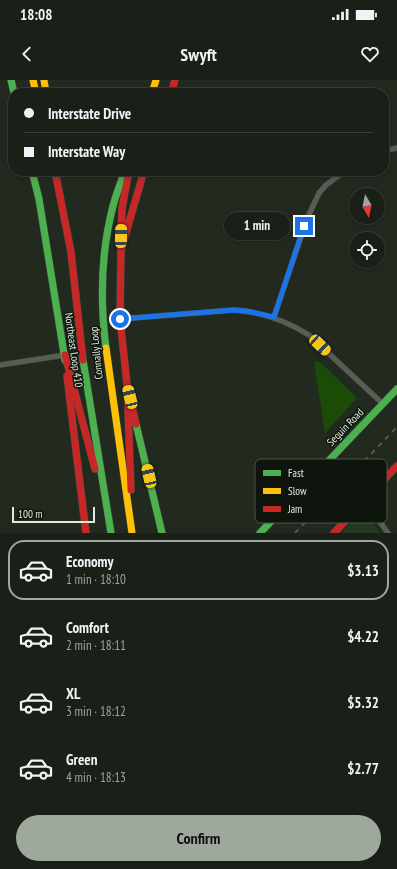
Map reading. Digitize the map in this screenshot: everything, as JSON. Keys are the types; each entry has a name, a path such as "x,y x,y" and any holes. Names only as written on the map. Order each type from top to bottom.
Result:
{"main road":[{"name":"Northeast Loop 410","path":"33,176 65,355 86,533"},
{"name":"Connally Loop","path":"56,176 71,252 81,344 110,533"},
{"path":"59,176 71,252"},
{"name":"Connally Loop","path":"122,176 113,205 107,236 102,279 104,331 132,533"},
{"path":"127,176 122,208 120,319 127,384 132,533"},
{"path":"121,250 143,176"},
{"path":"65,355 107,513"},
{"path":"127,384 162,533"},
{"name":"Seguin Road","path":"331,459 397,389"},
{"path":"387,477 397,466"},
{"name":"Seguin Road","path":"260,533 270,523"},
{"path":"334,533 344,523"}],"street":[{"path":"274,317 307,219 318,193 338,176"},
{"path":"120,319 234,310 247,311 274,317 309,335 383,404"},
{"path":"0,365 65,355"},
{"path":"381,523 388,533"}],"shaded area":[{"path":"314,362 320,362 357,398 325,433"},
{"path":"351,523 372,523 380,533 341,533"}],"railway":[{"path":"366,459 397,427"},
{"path":"295,533 305,523"}],"traffic: fast":[{"path":"11,80 13,88"},
{"path":"33,176 39,199 65,360"},
{"path":"106,348 102,295 104,259 109,223 123,176"},
{"path":"83,360 111,533"},
{"path":"330,459 397,389"},
{"path":"136,424 162,533"},
{"path":"260,533 270,523"}],"traffic: slow":[{"path":"33,80 35,88"},
{"path":"44,80 45,88"},
{"path":"154,88 156,80"},
{"path":"106,348 132,533"}],"traffic: jam":[{"path":"173,88 175,80"},
{"path":"56,176 71,252 83,360"},
{"path":"121,250 122,208 128,176"},
{"path":"136,424 127,384 120,319 121,250 143,176"},
{"path":"65,355 95,469"},
{"path":"67,376 86,533"},
{"path":"127,384 131,490"},
{"path":"387,477 397,466"},
{"path":"334,533 343,523"}],"route":[{"path":"120,319 234,310 247,311 274,317 304,226"}]}
